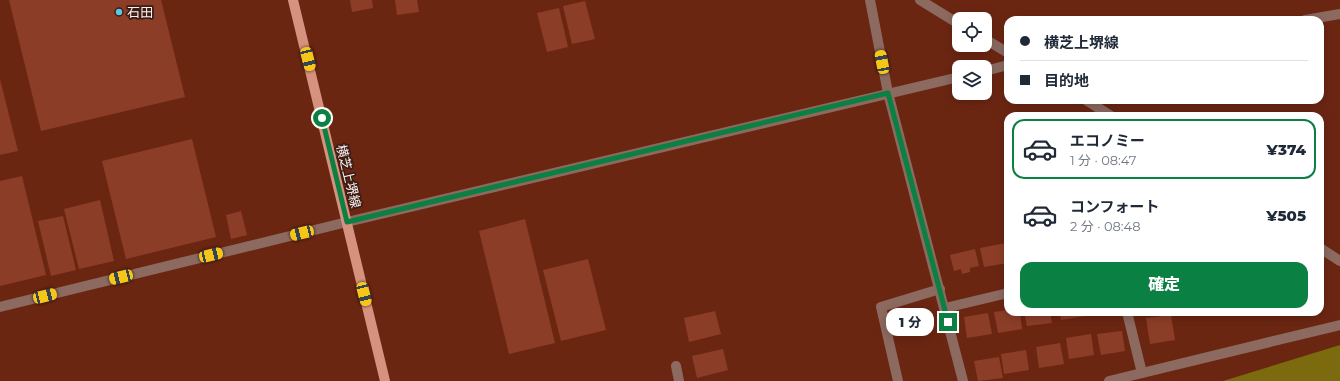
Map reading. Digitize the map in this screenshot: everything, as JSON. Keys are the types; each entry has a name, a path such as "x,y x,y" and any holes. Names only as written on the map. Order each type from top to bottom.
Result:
{"main road":[{"name":"横芝上堺線","path":"293,0 385,381"}],"street":[{"path":"870,0 888,93 963,381"},
{"path":"920,0 952,20"},
{"path":"1324,17 1340,14"},
{"path":"992,43 1004,51"},
{"path":"992,69 1004,67"},
{"path":"0,307 347,222 952,79"},
{"path":"1092,104 1105,112"},
{"path":"1324,251 1340,261"},
{"path":"898,381 880,307 940,289"},
{"path":"945,308 1004,294"},
{"path":"1128,316 1142,373"},
{"path":"1109,381 1340,325"},
{"path":"676,366 679,381"}],"shaded area":[{"path":"1340,345 1340,381 1223,381"}],"building":[{"path":"9,0 161,0 185,97 41,131"},
{"path":"350,0 372,0 373,8 352,12"},
{"path":"395,0 417,0 419,12 397,15"},
{"path":"585,1 595,39 572,44 563,6"},
{"path":"559,8 568,47 547,52 537,13"},
{"path":"0,79 18,151 0,155"},
{"path":"192,139 216,237 126,259 102,161"},
{"path":"22,176 46,275 0,286 0,181"},
{"path":"100,200 114,261 79,269 64,209"},
{"path":"241,211 247,235 231,239 226,215"},
{"path":"63,216 76,270 51,276 38,221"},
{"path":"525,219 555,343 509,354 479,231"},
{"path":"1004,243 1004,264 984,267 980,248"},
{"path":"975,249 979,266 970,268 970,272 962,274 961,269 954,271 950,255"},
{"path":"588,259 606,330 561,341 543,270"},
{"path":"715,311 721,334 689,342 684,318"},
{"path":"1004,311 1004,316 1020,316 1022,329 998,333 994,312"},
{"path":"988,313 992,334 967,338 964,317"},
{"path":"1025,316 1051,316 1052,323 1027,326"},
{"path":"1060,316 1085,316 1061,320"},
{"path":"1171,316 1175,340 1150,344 1146,318"},
{"path":"1122,331 1125,351 1101,355 1097,334"},
{"path":"1091,334 1094,355 1069,359 1066,338"},
{"path":"1060,343 1064,364 1039,368 1036,347"},
{"path":"723,349 728,370 697,378 692,356"},
{"path":"1026,350 1029,370 1004,374 1001,354"},
{"path":"999,357 1003,378 978,381 974,361"}],"place":[{"name":"石田","path":"119,12"}],"route":[{"path":"322,118 347,222 888,93 948,322"}]}
